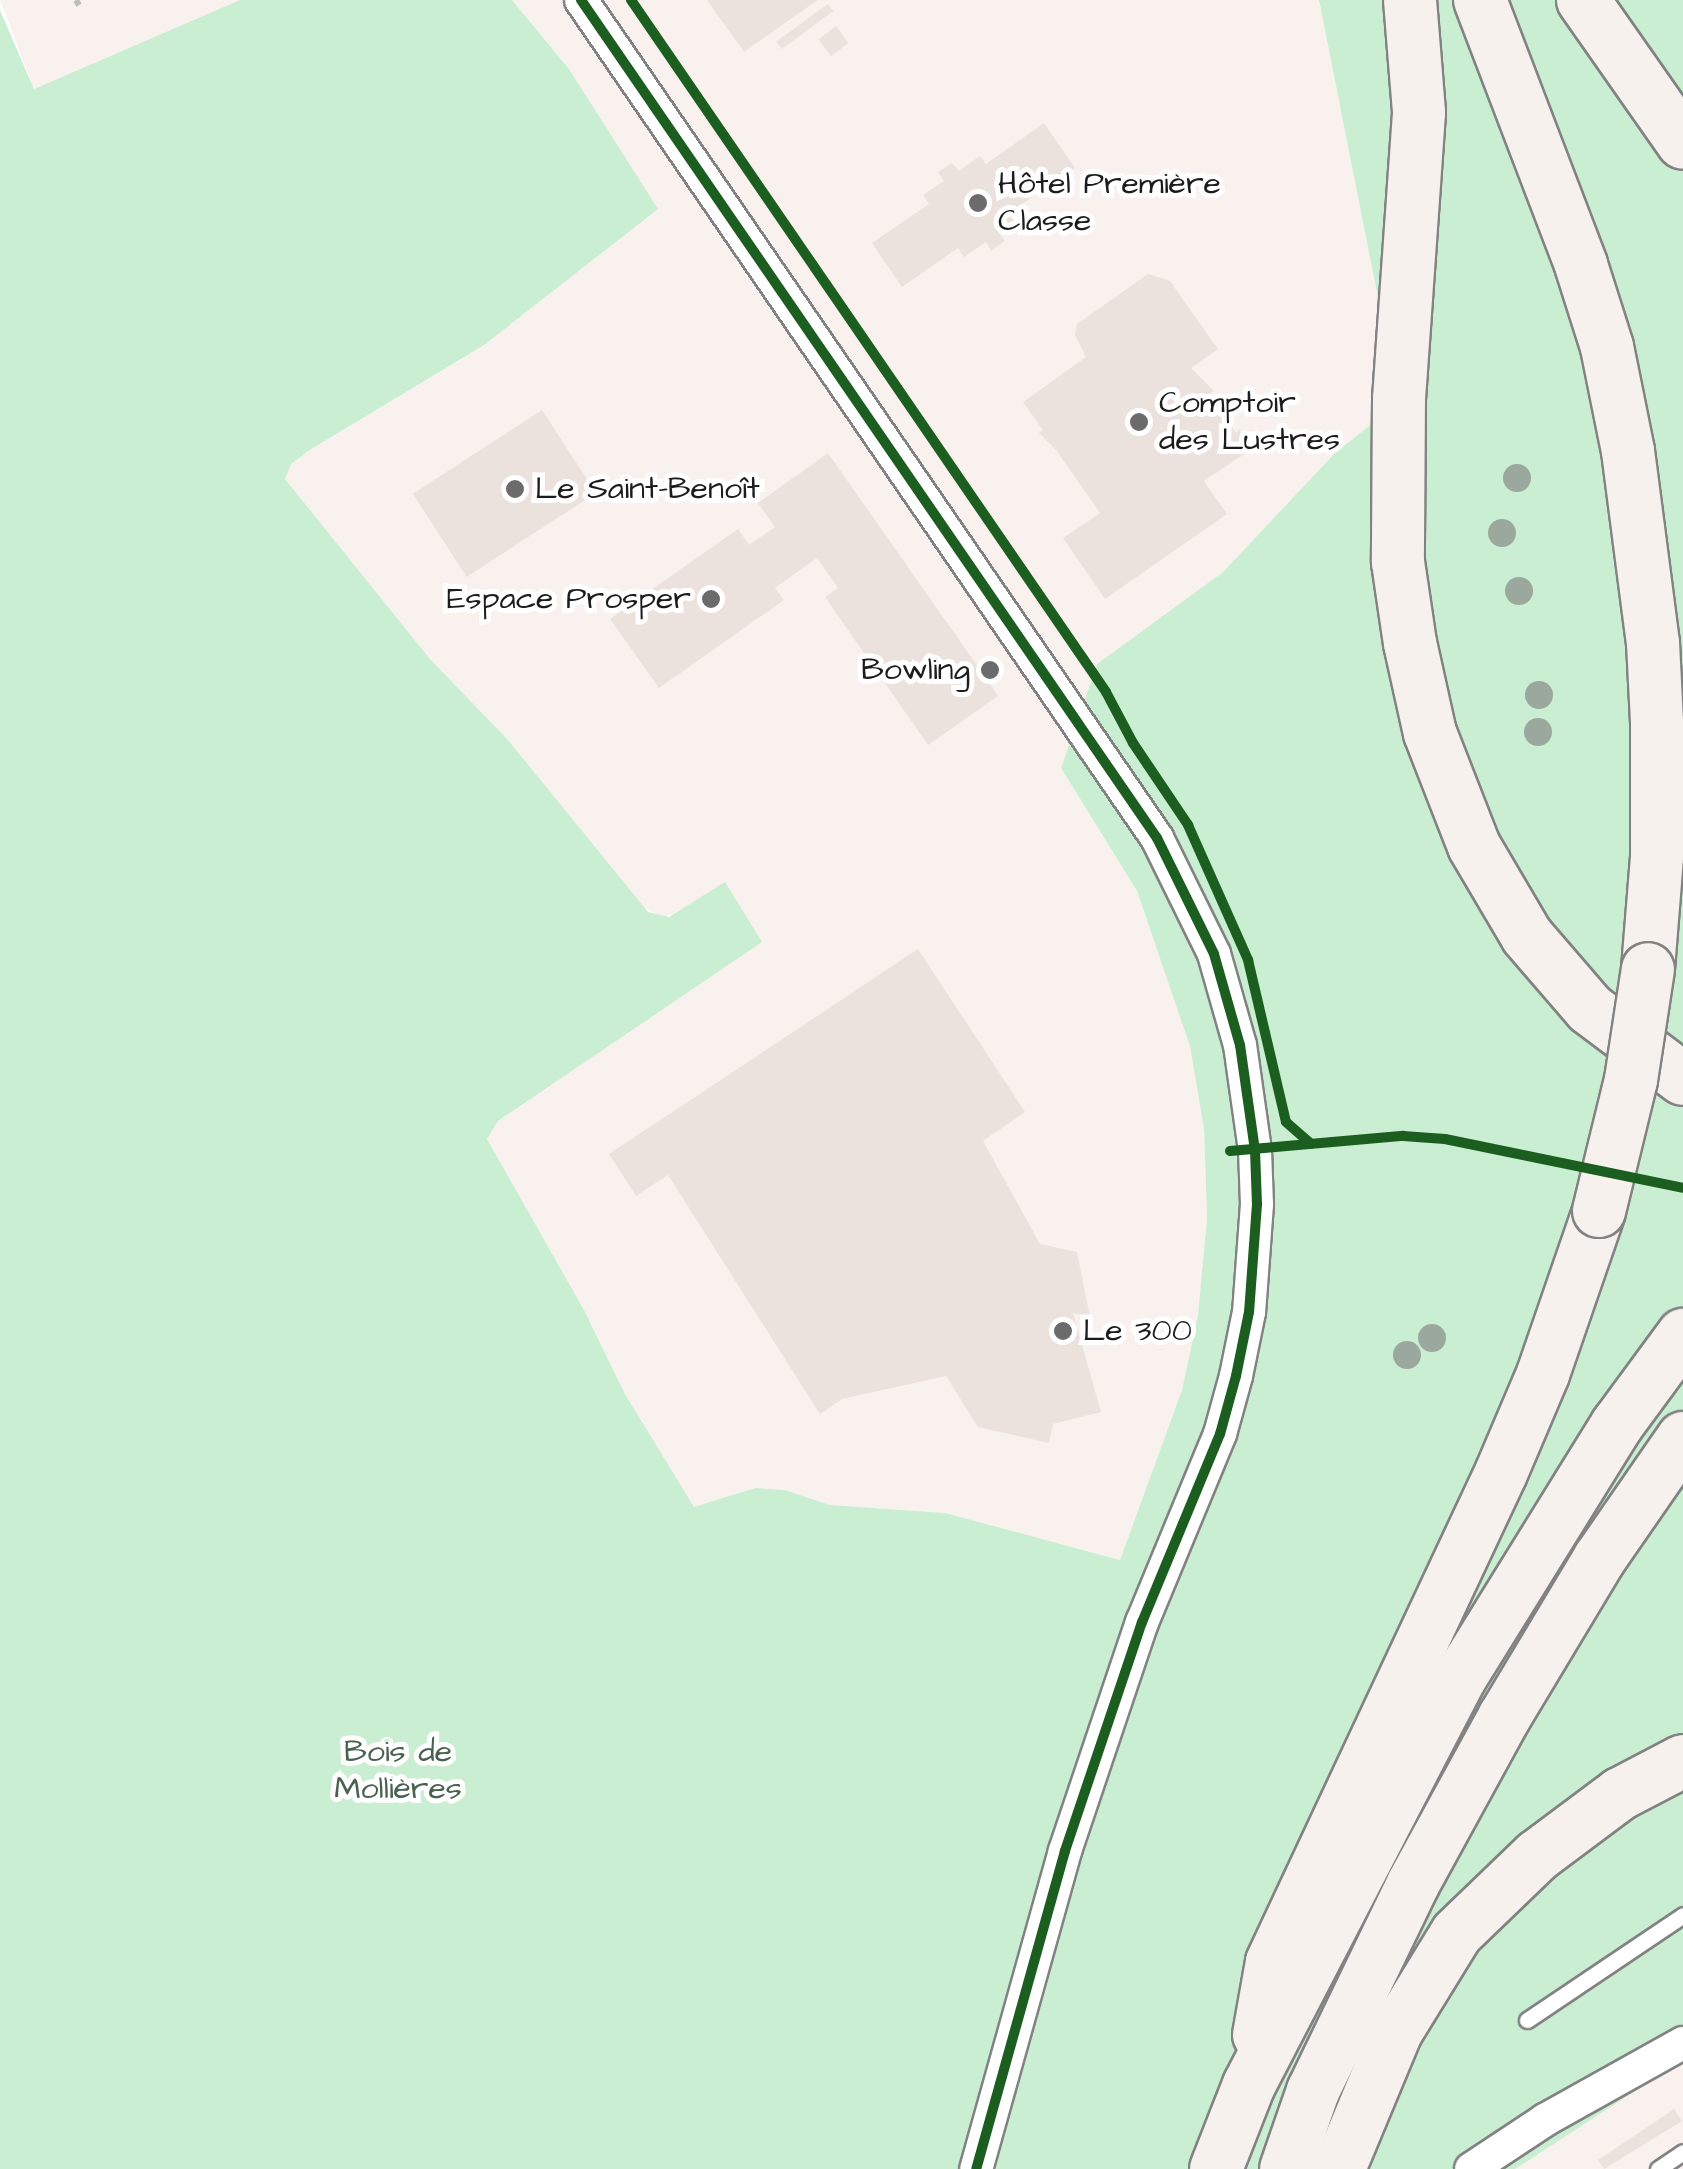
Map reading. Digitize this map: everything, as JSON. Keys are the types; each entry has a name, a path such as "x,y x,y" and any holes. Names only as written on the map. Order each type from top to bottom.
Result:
{"highway":[{"path":"1410,0 1419,113 1399,399 1398,562 1410,643 1430,733 1474,846 1526,936 1590,1009 1683,1079"},
{"path":"1249,2085 1272,1962 1501,1473 1555,1343 1599,1211 1631,1080 1648,969 1656,857 1657,722 1653,644 1628,451 1607,347 1581,265 1480,0"},
{"path":"1583,0 1683,142"},
{"path":"1622,57 1683,107"},
{"path":"1216,2169 1249,2085 1460,1678 1617,1425 1683,1334"},
{"path":"1286,2169 1313,2091 1422,1867 1505,1716 1600,1558 1683,1438"},
{"path":"1338,2169 1396,2032 1456,1933 1537,1856 1620,1794 1683,1761"}],"street":[{"path":"580,0 1156,838 1214,954 1240,1045 1255,1150 1257,1204 1254,1276 1236,1376 1220,1434 1142,1622 1065,1850 976,2169"},
{"path":"1471,2169 1545,2120 1683,2043"}],"lane":[{"path":"1527,2020 1683,1914"},
{"path":"1658,2169 1683,2152"}],"shaded area":[{"path":"0,0 240,0 34,89"},
{"path":"512,0 1319,0 1377,293 1383,353 1378,419 1335,453 1223,572 1097,664 1061,768 1137,891 1191,1046 1204,1129 1207,1218 1198,1315 1182,1390 1120,1560 945,1513 830,1505 785,1490 754,1488 694,1508 625,1394 584,1310 487,1139 498,1121 659,1011 676,914 662,917 643,907 508,740 430,659 285,479 290,464 484,345 657,209 569,69"},
{"path":"1683,2060 1683,2169 1515,2169 1617,2099"}],"green space":[{"name":"Bois de Mollières","path":"240,0 512,0 569,69 658,209 484,345 308,451 291,464 285,479 430,659 508,740 648,912 669,917 725,882 762,942 498,1121 487,1139 584,1310 625,1394 694,1507 755,1488 785,1490 830,1505 945,1513 1120,1560 1182,1390 1198,1315 1207,1218 1204,1129 1190,1046 1137,891 1061,768 1097,664 1223,572 1335,453 1378,419 1383,353 1377,293 1319,0 1683,0 1683,2060 1515,2169 0,2169 0,10 34,89"}],"building":[{"path":"707,0 818,0 744,52"},
{"path":"828,4 833,11 782,49 776,42"},
{"path":"836,26 849,43 831,56 818,39"},
{"path":"1044,123 1075,168 1016,208 1022,218 999,233 1005,241 991,251 986,242 964,257 958,248 902,287 872,243 929,204 923,195 944,181 938,172 952,163 959,171 980,156 986,164"},
{"path":"1148,274 1170,281 1218,349 1191,368 1214,391 1209,394 1236,433 1239,429 1249,451 1204,481 1227,514 1105,599 1063,538 1100,513 1056,450 1039,433 1043,430 1023,402 1086,357 1075,335 1077,324"},
{"path":"542,410 596,493 467,577 413,494"},
{"name":"Espace Prosper","path":"828,453 976,664 989,656 1002,676 990,684 998,696 928,745 825,597 838,588 817,558 775,588 784,600 659,688 610,619 738,529 749,545 775,527 758,503"},
{"path":"918,949 1025,1112 983,1141 1040,1244 1077,1252 1090,1317 1073,1313 1101,1412 1053,1424 1049,1443 978,1427 946,1376 842,1399 820,1414 668,1175 636,1196 609,1154"},
{"path":"1674,2109 1682,2121 1604,2169 1598,2160"}],"cycle path":[{"path":"581,0 1157,838 1214,954 1240,1045 1255,1150 1257,1204 1249,1312 1236,1376 1220,1434 1142,1622 1065,1851 976,2169"},
{"path":"631,0 1106,692 1133,743 1188,825 1248,960 1286,1122 1311,1144"},
{"path":"1230,1151 1403,1136 1445,1139 1683,1188"}],"place":[{"name":"Hôtel Première Classe","path":"978,203"},
{"name":"Comptoir des Lustres","path":"1139,422"},
{"name":"Le Saint-Benoît","path":"515,489"},
{"name":"Espace Prosper","path":"711,599"},
{"name":"Bowling","path":"990,670"},
{"name":"Le 300","path":"1063,1331"}]}
